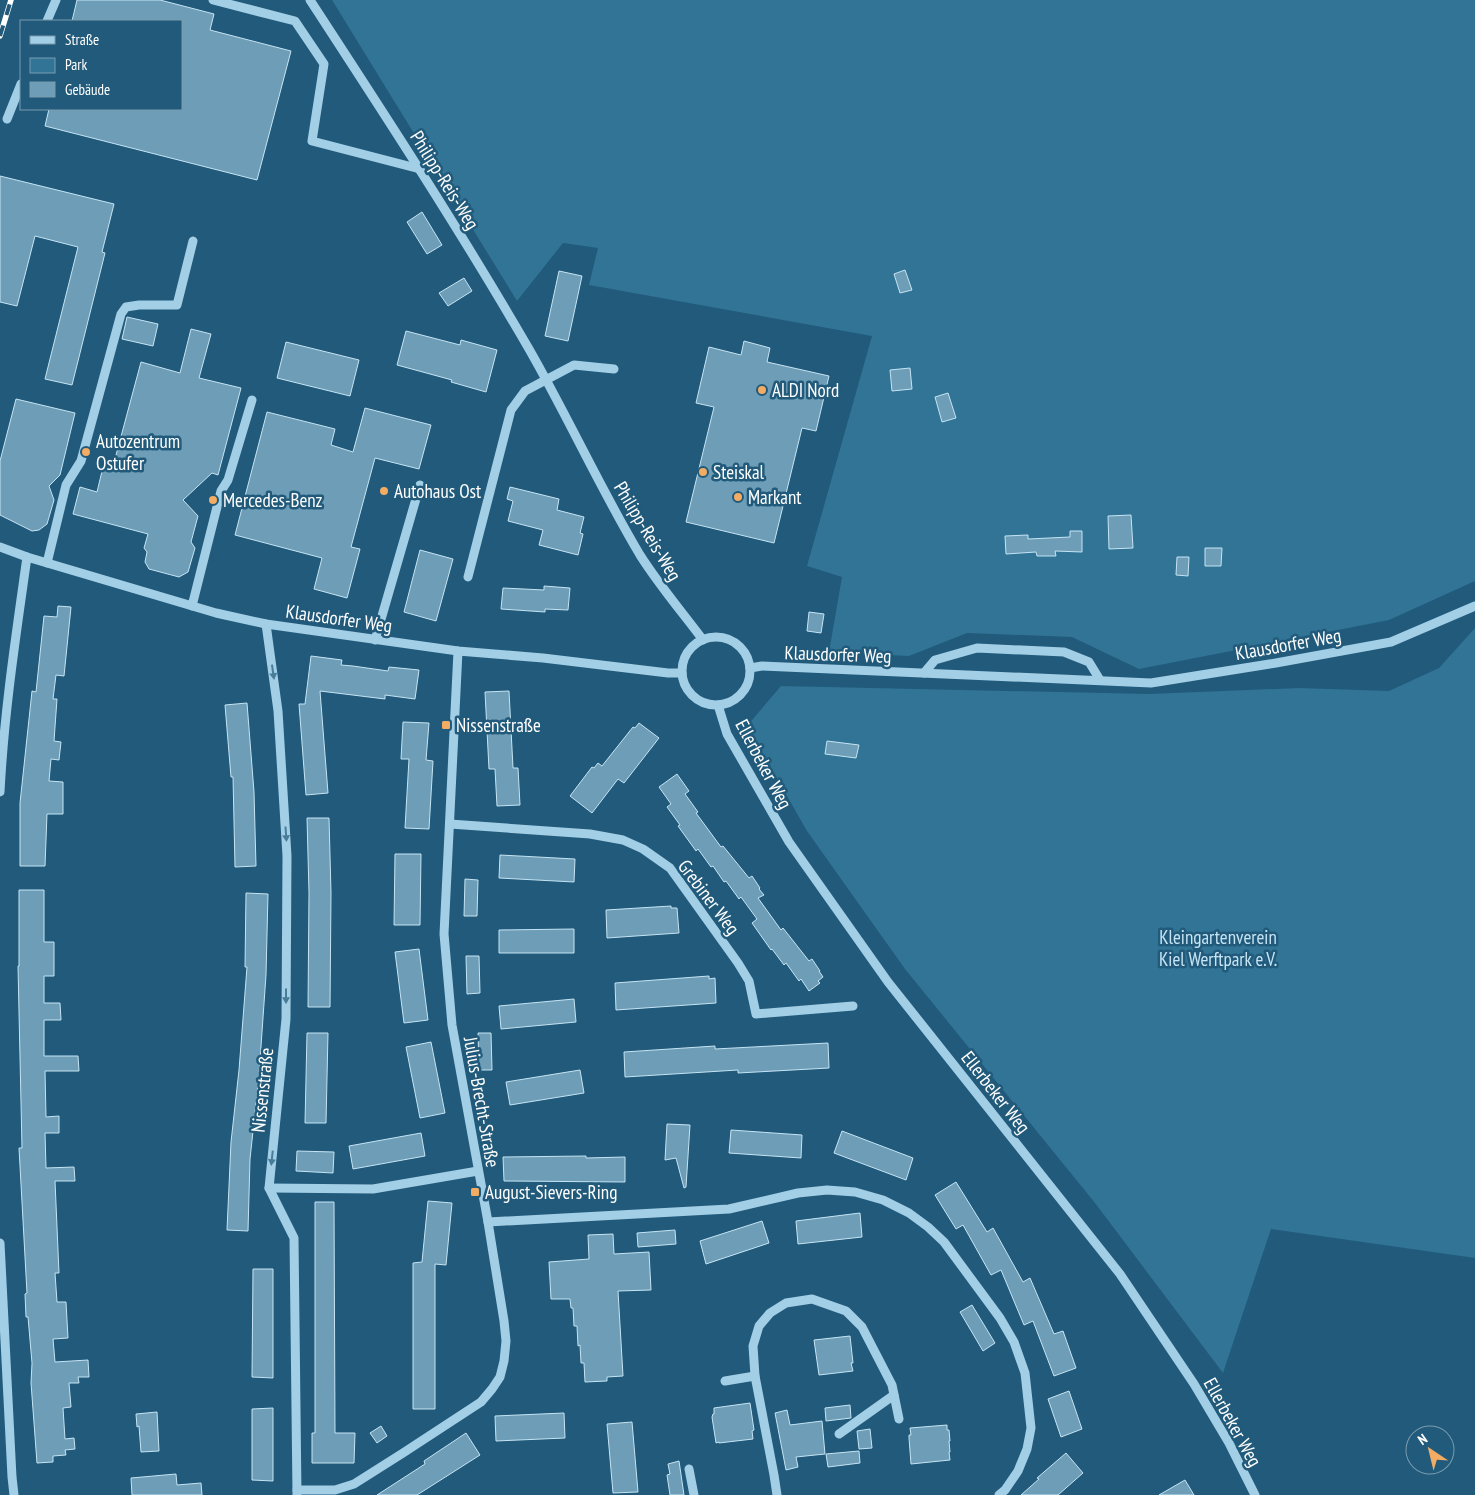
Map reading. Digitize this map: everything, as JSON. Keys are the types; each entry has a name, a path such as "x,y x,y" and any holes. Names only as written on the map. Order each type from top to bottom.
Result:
{"street":[{"path":"48,20 56,0"},
{"path":"213,0 295,21 324,64 312,141 420,170"},
{"name":"Philipp-Reis-Weg","path":"310,0 420,170 529,349 604,491 642,557 668,595 703,640"},
{"path":"7,119 20,86"},
{"path":"47,563 66,485 81,461 121,314 126,307 177,305 192,241"},
{"path":"468,577 512,410 525,391 574,364 614,369"},
{"path":"192,606 221,491 228,480 252,400"},
{"path":"375,640 420,485"},
{"name":"Klausdorfer Weg","path":"0,547 27,557 216,613 266,624 458,651 682,673"},
{"path":"0,792 11,675 27,557"},
{"name":"Klausdorfer Weg","path":"750,668 762,666 1151,683 1391,642 1475,606"},
{"name":"Nissenstraße","path":"266,624 278,711 287,856 286,1019 269,1188"},
{"path":"714,638 731,640 744,652 750,668 749,682 742,693 732,702 718,705 705,704 694,697 686,686 682,673 687,653 703,640 714,638"},
{"path":"924,673 935,660 977,648 1064,652 1089,662 1100,680"},
{"name":"Julius-Brecht-Straße","path":"297,1493 335,1490 354,1484 403,1453 481,1402 500,1377 504,1361 506,1341 488,1222 452,1025 444,934 458,651"},
{"name":"Ellerbeker Weg","path":"718,705 727,734 789,842 888,982 1120,1274 1194,1384 1229,1443 1255,1495"},
{"name":"Grebiner Weg","path":"450,824 590,834 623,840 643,849 670,868 738,963 749,981 756,1014 853,1006"},
{"path":"297,1493 294,1238 269,1188 373,1188 478,1172"},
{"path":"488,1222 728,1209 798,1193 827,1190 855,1192 883,1200 909,1213 944,1242 994,1310 1014,1342 1025,1373 1031,1428 1027,1449 1018,1471 1005,1490 999,1495"},
{"path":"0,1243 14,1495"},
{"path":"777,1495 754,1376 753,1346 759,1326 770,1313 786,1303 812,1300 846,1311 862,1327 892,1386 899,1419"},
{"path":"725,1381 754,1376"},
{"path":"839,1434 894,1394"},
{"path":"689,1469 694,1495"}],"green space":[{"path":"332,0 1475,0 1475,581 1389,620 1139,669 1072,637 967,633 909,656 829,652 842,577 807,566 872,336 589,285 598,248 563,243 517,301"},
{"name":"Kleingartenverein Kiel Werftpark e.V.","path":"1475,628 1475,1258 1271,1229 1223,1373 1095,1203 905,969 807,831 747,726 781,686 1149,694 1299,688 1389,691 1439,668"}],"building":[{"path":"77,0 160,0 214,14 210,30 291,51 257,180 45,126 49,110 182,110 182,20 72,20"},
{"path":"0,176 114,204 102,252 105,253 72,385 45,379 78,247 35,236 17,306 0,302"},
{"path":"422,212 442,245 427,254 407,222"},
{"path":"905,270 912,290 900,293 894,274"},
{"path":"559,271 582,276 568,341 545,336"},
{"path":"464,278 472,291 448,306 439,293"},
{"path":"127,317 158,324 153,346 122,339"},
{"path":"191,329 211,334 199,378 241,388 218,475 212,473 183,500 198,516 191,542 195,548 188,572 179,577 149,569 145,562 147,552 144,548 148,534 73,514 80,487 97,492 103,467 112,470 141,362 180,373"},
{"path":"406,331 460,345 461,340 497,350 486,392 451,382 452,380 397,365"},
{"path":"744,341 770,348 767,362 829,376 816,431 802,428 774,543 686,522 714,407 696,403 709,347 741,355"},
{"path":"286,342 359,360 350,396 277,378"},
{"path":"910,368 912,389 892,391 890,370"},
{"path":"948,393 956,418 942,422 935,397"},
{"path":"16,399 75,413 60,475 49,486 54,500 47,524 39,530 32,531 0,515 0,461"},
{"path":"365,408 431,425 419,469 375,458 351,547 360,549 347,598 314,589 322,558 235,535 267,412 335,429 331,445 353,452"},
{"path":"510,487 559,499 557,510 584,517 580,533 583,534 578,555 539,545 543,530 508,521 513,501 507,499"},
{"path":"1131,515 1133,548 1109,549 1108,516"},
{"path":"1070,531 1082,531 1082,552 1055,551 1056,556 1037,556 1036,552 1006,554 1005,536 1028,535 1028,539 1070,537"},
{"path":"1205,548 1222,548 1221,566 1205,566"},
{"path":"420,550 453,559 436,621 404,612"},
{"path":"1177,557 1189,557 1188,576 1176,575"},
{"path":"544,586 570,588 568,610 545,609 545,612 501,609 503,588 544,590"},
{"path":"58,606 71,607 64,676 56,675 53,699 57,699 54,741 61,742 59,760 51,759 49,781 63,782 63,814 47,814 45,866 20,866 20,803 32,691 36,692 44,616 57,617"},
{"path":"809,612 824,614 821,633 807,631"},
{"path":"311,656 342,660 341,665 388,671 389,667 419,670 415,699 385,695 385,699 320,691 328,793 306,795 299,704 305,704"},
{"path":"509,691 513,768 518,768 520,805 497,806 495,769 489,769 485,692"},
{"path":"247,703 254,792 256,866 235,867 233,777 231,777 225,705"},
{"path":"403,722 429,723 426,760 433,761 429,829 405,828 409,759 401,759"},
{"path":"639,723 659,738 624,783 618,779 592,813 570,796 592,767 594,768 598,763 602,766 633,727 635,728"},
{"path":"827,741 859,745 856,758 825,754"},
{"path":"677,774 689,791 685,794 698,812 696,813 721,847 723,846 749,878 752,876 764,895 758,898 781,930 783,928 809,961 812,959 820,971 823,977 818,981 820,983 809,991 801,979 799,981 786,963 784,965 771,950 752,923 757,919 741,897 739,899 698,849 696,851 678,826 680,825 667,807 671,804 659,787"},
{"path":"307,818 329,818 331,893 330,1007 308,1007 309,893"},
{"path":"395,854 421,854 420,925 394,925"},
{"path":"500,855 575,859 574,882 499,878"},
{"path":"465,879 478,880 477,916 464,916"},
{"path":"19,890 44,890 44,942 54,942 54,976 44,976 44,1003 60,1003 61,1020 44,1020 44,1056 78,1056 79,1071 45,1071 46,1117 59,1116 59,1133 45,1133 46,1168 74,1167 75,1181 55,1181 59,1273 55,1273 57,1302 66,1302 68,1338 53,1339 55,1362 88,1360 89,1377 78,1377 79,1383 69,1383 71,1407 63,1408 65,1439 74,1438 75,1449 65,1450 66,1455 53,1456 53,1462 37,1463 31,1383 32,1363 28,1317 26,1317 25,1294 27,1293 19,1148 22,1148 18,966"},
{"path":"246,893 268,894 266,975 259,1075 250,1159 248,1231 227,1230 231,1142 247,967 245,967"},
{"path":"671,906 671,908 677,908 679,933 607,938 606,910"},
{"path":"574,929 574,953 499,953 499,930"},
{"path":"419,949 428,1020 404,1023 395,952"},
{"path":"466,956 479,956 480,993 467,994"},
{"path":"709,976 709,979 715,978 716,1003 616,1010 615,983"},
{"path":"574,999 576,1022 501,1029 499,1006"},
{"path":"307,1033 328,1033 326,1123 305,1123"},
{"path":"478,1033 491,1033 492,1070 479,1070"},
{"path":"431,1042 445,1113 420,1118 406,1047"},
{"path":"828,1043 829,1068 738,1073 738,1070 625,1077 624,1052 715,1046 715,1049"},
{"path":"580,1070 584,1093 510,1105 506,1082"},
{"path":"667,1124 690,1125 686,1187 684,1188 676,1158 665,1160"},
{"path":"731,1130 802,1135 801,1158 729,1153"},
{"path":"842,1131 913,1158 906,1180 834,1153"},
{"path":"421,1133 425,1156 353,1169 349,1146"},
{"path":"297,1151 334,1152 333,1173 296,1171"},
{"path":"586,1156 586,1158 625,1157 625,1182 504,1181 503,1157"},
{"path":"956,1182 987,1232 993,1228 1023,1282 1030,1278 1054,1334 1063,1331 1076,1368 1054,1376 1033,1321 1024,1325 1001,1270 991,1275 963,1225 956,1229 935,1195"},
{"path":"428,1201 452,1203 446,1265 435,1264 435,1409 413,1409 413,1263 422,1262"},
{"path":"315,1202 334,1202 335,1433 355,1433 354,1463 312,1463 312,1433 315,1433"},
{"path":"860,1213 862,1237 798,1244 796,1221"},
{"path":"762,1221 769,1243 706,1264 700,1241"},
{"path":"675,1230 676,1244 638,1247 637,1233"},
{"path":"613,1234 614,1254 649,1252 651,1290 618,1291 623,1376 607,1377 607,1381 585,1382 584,1363 581,1363 577,1326 574,1326 573,1308 571,1308 570,1299 551,1299 549,1262 589,1259 588,1235"},
{"path":"253,1269 273,1269 273,1378 252,1377"},
{"path":"972,1305 995,1343 983,1351 960,1312"},
{"path":"850,1336 853,1371 819,1375 814,1340"},
{"path":"1069,1391 1082,1429 1061,1437 1048,1399"},
{"path":"750,1403 754,1430 752,1431 753,1439 716,1443 712,1417 714,1408"},
{"path":"850,1405 851,1418 826,1421 825,1408"},
{"path":"273,1408 273,1481 252,1480 252,1409"},
{"path":"787,1410 790,1425 822,1421 825,1454 796,1457 798,1467 786,1470 775,1413"},
{"path":"157,1412 159,1451 141,1452 136,1414"},
{"path":"564,1413 565,1438 496,1441 495,1416"},
{"path":"632,1422 638,1492 613,1493 607,1424"},
{"path":"947,1425 950,1441 950,1460 911,1464 910,1428"},
{"path":"381,1426 387,1436 377,1443 370,1433"},
{"path":"870,1429 872,1448 859,1449 857,1431"},
{"path":"466,1433 480,1455 417,1495 377,1495 425,1464 424,1461"},
{"path":"859,1451 860,1463 828,1467 826,1454"},
{"path":"1066,1453 1083,1473 1058,1495 1021,1495 1039,1479 1037,1478"},
{"path":"679,1461 684,1495 670,1495 667,1475 670,1474 668,1464"},
{"path":"176,1474 177,1485 201,1483 202,1495 132,1495 131,1478"},
{"path":"1185,1480 1194,1495 1159,1495"}],"railway":[{"path":"0,36 11,0"}],"place":[{"name":"ALDI Nord","path":"762,390"},
{"name":"Autozentrum Ostufer","path":"86,452"},
{"name":"Steiskal","path":"703,472"},
{"name":"Autohaus Ost","path":"384,491"},
{"name":"Markant","path":"738,497"},
{"name":"Mercedes-Benz","path":"213,500"},
{"name":"Nissenstraße","path":"446,725"},
{"name":"August-Sievers-Ring","path":"475,1192"}]}
